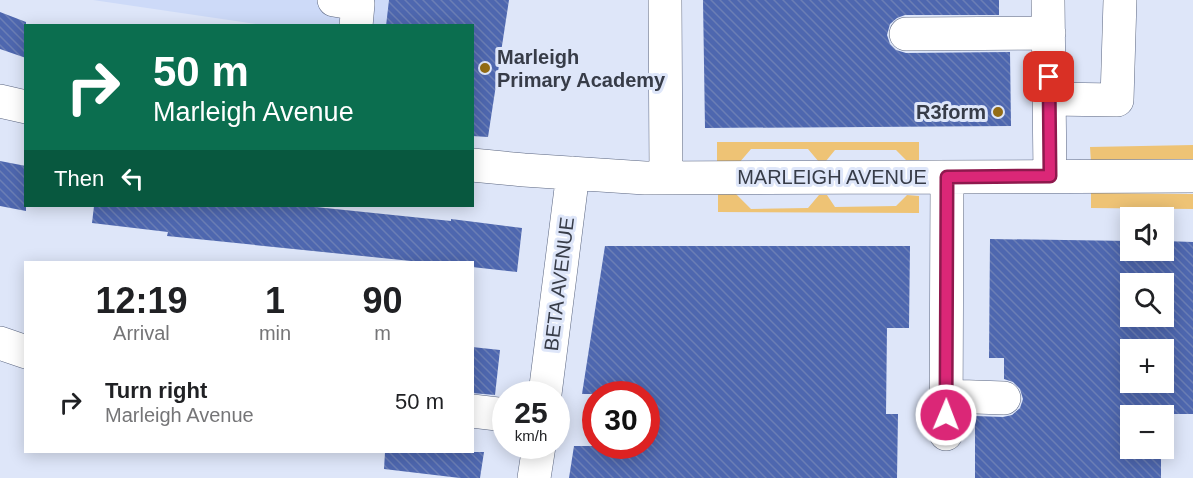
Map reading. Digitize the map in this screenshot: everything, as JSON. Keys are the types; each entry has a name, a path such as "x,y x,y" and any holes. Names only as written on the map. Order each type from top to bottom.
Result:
{"street":[{"path":"334,0 358,4 356,24"},
{"path":"665,0 666,178"},
{"path":"1048,0 1050,176"},
{"path":"1050,99 1117,100 1120,0"},
{"path":"906,34 1049,33"},
{"path":"0,101 24,107"},
{"name":"MARLEIGH AVENUE","path":"474,165 645,178 1193,176"},
{"name":"BETA AVENUE","path":"547,381 573,173"},
{"path":"946,434 947,177"},
{"path":"0,343 24,351"},
{"path":"946,396 1004,398"},
{"path":"474,411 492,413"},
{"path":"534,478 536,459"}],"shaded area":[{"name":"Marleigh Primary Academy","path":"93,0 509,0 474,25 255,24"},
{"path":"717,142 919,142 919,161 908,162 896,150 835,150 826,161 819,162 808,149 751,149 739,163 717,163"},
{"path":"1193,145 1193,159 1091,162 1090,147"},
{"path":"1091,193 1193,194 1193,209 1174,209 1174,207 1091,208"},
{"path":"718,194 736,194 751,209 808,208 819,195 827,195 835,207 896,206 907,195 919,196 919,213 718,212"}],"building":[{"path":"389,0 509,0 488,137 474,136 474,24 386,24"},
{"path":"703,0 999,0 999,15 905,15 890,24 887,35 890,44 896,50 906,53 1010,52 1011,126 705,128"},
{"path":"0,12 26,22 24,24 24,57 0,49"},
{"path":"0,161 24,166 24,207 26,211 0,206"},
{"path":"94,207 316,207 522,228 517,272 474,267 474,261 411,261 167,236 168,232 92,223"},
{"path":"990,239 1120,241 1120,261 1174,261 1174,241 1193,242 1193,414 1174,414 1174,405 1120,405 1120,459 1161,459 1161,478 975,478 975,416 1012,415 1020,408 1023,399 1020,389 1013,382 1004,379 1004,358 989,358"},
{"path":"605,246 910,246 909,328 887,328 886,414 898,414 897,478 569,478 574,446 582,446 582,459 660,459 660,381 584,381"},
{"path":"474,347 500,350 497,381 492,381 492,395 474,393"},
{"path":"484,452 480,478 460,478 384,469 385,453"}],"place":[{"name":"Marleigh Primary Academy","path":"485,68"},
{"name":"R3form","path":"998,112"}],"route":[{"path":"946,415 947,177 1050,176 1049,77"}]}
